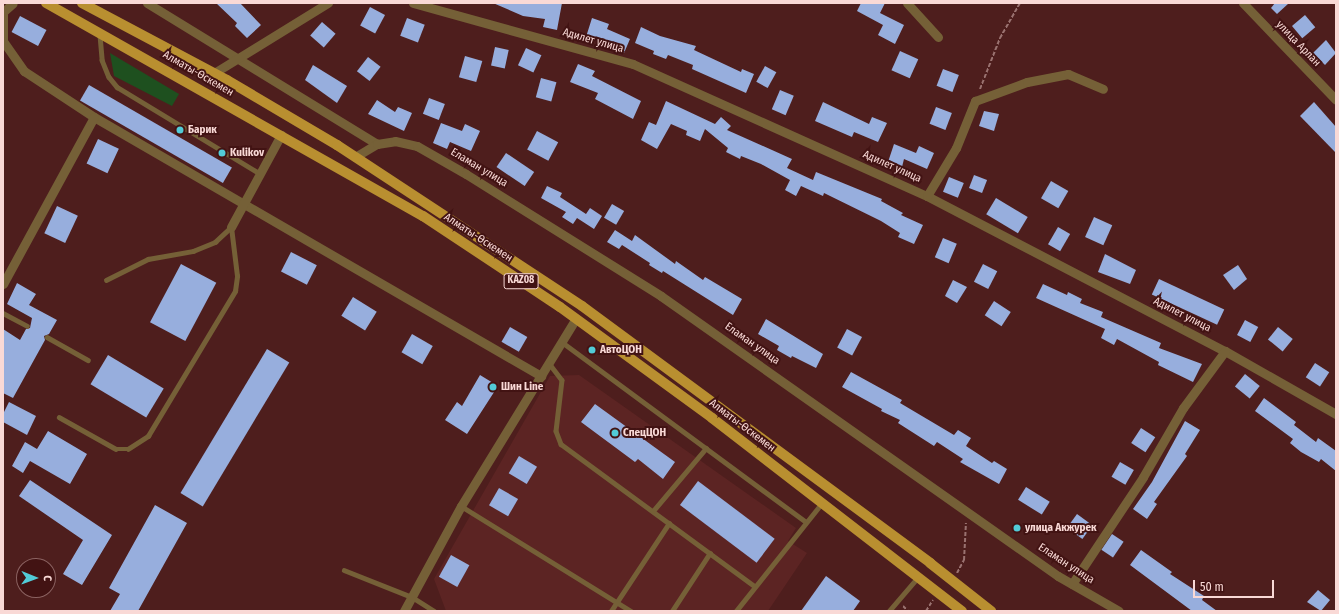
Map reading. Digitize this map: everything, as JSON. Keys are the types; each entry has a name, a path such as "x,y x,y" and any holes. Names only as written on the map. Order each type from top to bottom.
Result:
{"main road":[{"name":"Алматы-Өскемен","path":"46,3 401,204 576,318 823,501 962,611"},
{"name":"Алматы-Өскемен","path":"82,3 214,73 409,190 582,306 951,580 990,611"},
{"path":"401,204 409,190"}],"street":[{"path":"13,3 3,12 3,41 24,71 94,117 541,376"},
{"path":"147,3 377,144"},
{"path":"214,73 328,3"},
{"name":"Адилет улица","path":"413,3 633,64 927,196 1225,351 1336,414"},
{"path":"907,3 938,37"},
{"name":"улица Арлан","path":"1244,3 1336,100"},
{"path":"927,196 956,148 975,101 1027,82 1068,74 1103,89"},
{"path":"3,284 94,117"},
{"path":"231,227 242,202 281,135"},
{"name":"Еламан улица","path":"355,157 377,144 395,141 417,146 466,174 661,296 1072,584 1119,611"},
{"path":"404,611 461,506 576,318"},
{"path":"1072,584 1142,477 1183,408 1225,351"}],"lane":[{"path":"100,33 102,60 109,77 117,87 259,173"},
{"path":"106,280 148,259 193,251 215,242 231,227"},
{"path":"59,417 116,449 128,449 148,436 235,291 237,276 231,227"},
{"path":"3,313 27,326"},
{"path":"47,337 88,360"},
{"path":"562,342 806,522"},
{"path":"549,363 562,380 556,431 561,444 754,586"},
{"path":"653,511 706,448"},
{"path":"736,611 754,586 823,501"},
{"path":"461,506 631,611"},
{"path":"611,611 669,524"},
{"path":"672,611 710,553"},
{"path":"344,570 412,597 434,611"},
{"path":"889,611 918,577"}],"path":[{"path":"975,101 988,64 1020,3"},
{"path":"951,580 964,560 966,510"}],"shaded area":[{"path":"579,375 796,528 788,541 807,553 768,611 446,611 434,579 550,376"}],"green space":[{"path":"110,53 179,94 172,106 114,76"}],"building":[{"path":"216,3 240,3 261,25 247,38 235,26 237,23"},
{"path":"493,3 562,3 557,30 543,27 545,19 523,16"},
{"path":"861,3 885,3 880,13 904,25 895,44 878,35 883,25 857,11"},
{"path":"1275,3 1289,3 1277,14 1271,8"},
{"path":"370,7 385,15 375,34 360,26"},
{"path":"1305,15 1315,27 1302,38 1292,26"},
{"path":"20,16 46,30 38,46 12,32"},
{"path":"407,18 425,25 418,43 400,36"},
{"path":"592,18 609,24 607,29 630,39 624,53 586,37"},
{"path":"322,22 336,34 324,47 310,36"},
{"path":"641,27 660,36 696,46 694,50 741,72 742,69 754,74 746,93 692,69 693,65 668,55 666,59 653,54 654,51 635,43"},
{"path":"1326,40 1336,53 1325,65 1313,53"},
{"path":"495,47 509,50 505,68 491,66"},
{"path":"526,48 541,55 533,72 518,65"},
{"path":"900,51 918,59 910,78 891,70"},
{"path":"465,56 482,61 476,82 459,77"},
{"path":"368,57 381,67 370,81 357,71"},
{"path":"578,64 595,71 592,76 641,101 633,119 595,99 598,93 570,82"},
{"path":"313,65 347,86 337,103 305,80"},
{"path":"765,66 776,72 768,88 756,82"},
{"path":"943,69 959,75 952,92 937,86"},
{"path":"541,78 556,82 551,101 536,97"},
{"path":"89,85 232,167 223,183 80,101"},
{"path":"780,90 794,96 786,115 772,109"},
{"path":"429,98 445,104 439,120 423,114"},
{"path":"377,100 395,112 398,107 412,113 404,131 368,114"},
{"path":"666,101 715,124 721,117 731,126 727,130 792,159 787,168 813,180 816,172 882,199 881,201 903,213 901,215 923,225 914,244 898,237 900,233 881,221 824,193 823,196 801,186 796,196 785,190 790,180 761,164 741,156 740,159 726,152 728,148 705,129 700,141 686,135 687,131 671,124 657,149 641,140 649,122 656,125"},
{"path":"823,102 869,124 872,117 887,123 878,142 854,132 852,137 815,121"},
{"path":"1314,102 1336,127 1336,153 1300,116"},
{"path":"936,107 952,113 945,130 930,124"},
{"path":"984,111 999,114 994,131 979,126"},
{"path":"441,123 462,131 465,124 480,131 471,151 450,142 447,149 433,143"},
{"path":"537,131 558,142 548,161 527,150"},
{"path":"98,139 119,149 107,173 87,163"},
{"path":"894,144 916,153 919,146 934,153 927,169 904,159 902,167 888,162"},
{"path":"506,153 534,172 525,186 496,167"},
{"path":"974,175 987,180 982,193 969,188"},
{"path":"949,177 964,183 958,198 943,192"},
{"path":"1051,181 1068,191 1058,208 1041,198"},
{"path":"547,186 562,193 560,197 586,214 590,208 602,216 594,229 577,218 573,224 562,217 566,212 541,198"},
{"path":"996,198 1028,217 1018,233 986,214"},
{"path":"612,204 624,211 616,225 604,218"},
{"path":"57,206 78,216 65,243 44,233"},
{"path":"1094,217 1112,225 1103,245 1085,237"},
{"path":"1058,227 1070,234 1060,251 1048,244"},
{"path":"615,230 632,241 635,235 675,264 676,261 703,280 705,277 742,299 733,315 663,271 662,273 649,265 650,263 622,245 619,249 607,242"},
{"path":"943,238 957,244 949,263 935,257"},
{"path":"291,252 317,265 307,285 281,272"},
{"path":"1105,254 1136,270 1130,284 1098,272"},
{"path":"181,264 216,283 185,341 150,322"},
{"path":"983,264 997,271 988,289 974,282"},
{"path":"1238,265 1247,279 1234,290 1223,275"},
{"path":"1159,279 1224,309 1217,325 1152,294"},
{"path":"953,280 967,287 957,303 945,296"},
{"path":"17,283 36,294 29,305 57,320 49,334 44,336 45,340 13,398 3,393 3,329 20,340 26,329 30,328 32,318 7,304"},
{"path":"1043,284 1067,295 1068,292 1082,299 1080,303 1103,312 1101,317 1161,343 1159,348 1202,364 1193,382 1158,365 1159,362 1117,339 1114,345 1101,338 1105,329 1036,298"},
{"path":"353,297 377,312 365,330 341,316"},
{"path":"994,301 1011,312 1002,326 985,315"},
{"path":"766,319 823,354 816,368 792,356 791,358 777,350 779,346 758,334"},
{"path":"1245,320 1258,327 1250,342 1237,335"},
{"path":"510,327 527,337 519,352 502,342"},
{"path":"1278,327 1293,339 1283,351 1268,339"},
{"path":"847,329 862,337 852,356 837,348"},
{"path":"412,334 433,346 422,364 402,352"},
{"path":"267,349 289,362 203,506 180,493"},
{"path":"108,355 164,388 146,418 90,384"},
{"path":"1315,363 1329,372 1320,387 1306,377"},
{"path":"851,372 902,400 900,403 954,435 958,430 971,438 966,446 992,463 994,461 1007,469 999,484 960,462 963,459 937,442 934,446 898,423 900,420 881,411 882,409 842,387"},
{"path":"1245,374 1260,386 1250,398 1235,386"},
{"path":"480,375 498,386 467,434 445,420 457,402 462,406"},
{"path":"1264,398 1296,422 1294,425 1316,442 1318,438 1336,451 1336,471 1321,459 1319,462 1301,452 1290,443 1293,439 1255,411"},
{"path":"9,402 36,416 27,435 3,422 3,414"},
{"name":"СпецЦОН","path":"595,404 675,462 663,479 638,459 635,462 581,422"},
{"path":"1185,421 1200,430 1185,454 1187,456 1154,502 1157,504 1147,519 1133,509 1152,482"},
{"path":"1141,428 1155,437 1145,452 1131,443"},
{"path":"48,431 87,454 70,484 30,461 23,473 12,466 25,442 37,449"},
{"path":"519,456 537,467 527,484 509,473"},
{"path":"1120,462 1134,470 1125,485 1112,477"},
{"path":"30,480 112,535 82,585 63,574 83,540 19,496"},
{"path":"698,481 775,539 757,563 680,505"},
{"path":"1026,487 1050,502 1042,515 1018,500"},
{"path":"499,488 518,499 508,516 489,505"},
{"path":"155,505 187,523 138,611 110,611 120,594 109,588"},
{"path":"1077,514 1092,525 1082,539 1067,528"},
{"path":"1112,534 1124,542 1113,558 1101,550"},
{"path":"1141,550 1172,572 1170,574 1204,596 1202,600 1217,611 1192,611 1130,565"},
{"path":"451,555 469,565 457,587 439,577"},
{"path":"826,576 860,601 853,611 801,611"},
{"path":"1318,590 1330,600 1321,611 1307,602"}],"place":[{"name":"Барик","path":"180,130"},
{"name":"Kulikov","path":"222,153"},
{"name":"АвтоЦОН","path":"592,350"},
{"name":"Шин Line","path":"493,387"},
{"name":"СпецЦОН","path":"615,433"},
{"name":"улица Акжурек","path":"1017,528"}]}
